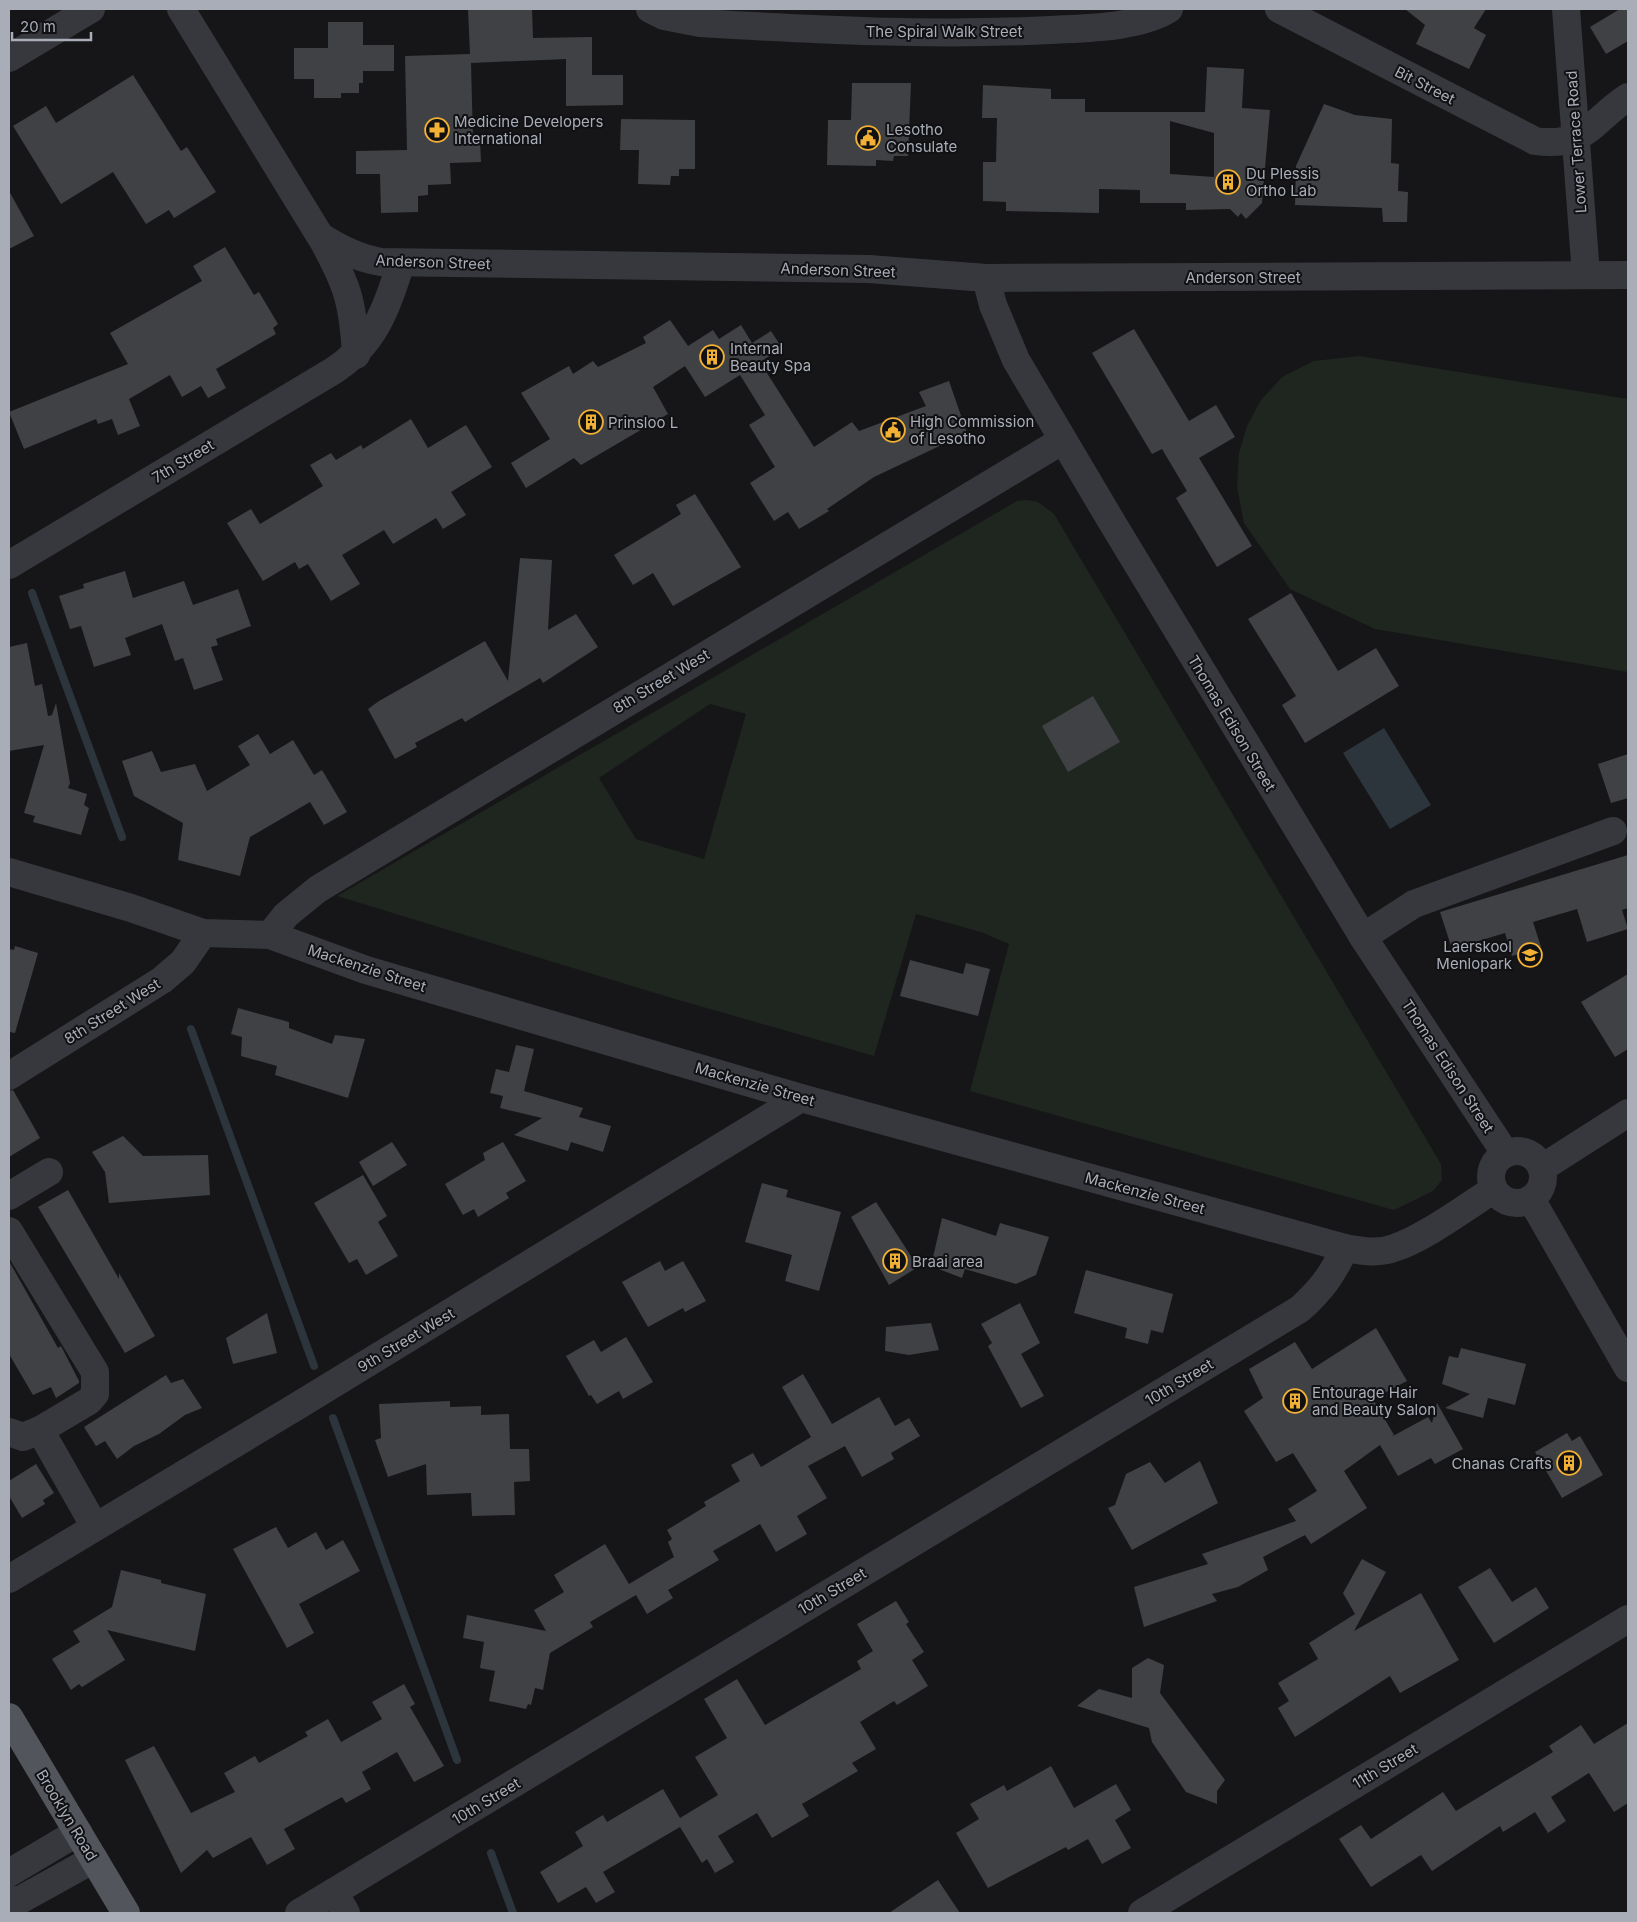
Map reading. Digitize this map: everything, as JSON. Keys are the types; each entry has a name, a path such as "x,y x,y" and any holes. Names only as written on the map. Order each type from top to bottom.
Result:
{"main road":[{"name":"Brooklyn Road","path":"9,1717 126,1913"}],"street":[{"path":"9,58 91,9"},
{"name":"Anderson Street","path":"181,9 320,236 361,258 402,263 869,269 986,278 1628,275"},
{"name":"The Spiral Walk Street","path":"650,9 664,16 700,23 772,18 974,34 1103,26 1132,22 1169,9"},
{"name":"Bit Street","path":"1279,9 1535,141 1559,143 1576,140"},
{"name":"Lower Terrace Road","path":"1566,9 1586,275"},
{"path":"1576,140 1628,97"},
{"path":"320,236 347,288 352,305 356,355"},
{"name":"7th Street","path":"9,565 356,355 378,323 402,263"},
{"name":"Thomas Edison Street","path":"986,278 1002,331 1016,360 1062,440 1363,937 1505,1153"},
{"name":"8th Street West","path":"270,935 286,915 318,889 1062,440"},
{"path":"1363,937 1414,904 1613,831"},
{"name":"Mackenzie Street","path":"9,872 131,908 203,933 270,935 366,970 801,1098 1345,1248 1365,1252 1394,1249 1421,1235 1494,1190"},
{"name":"8th Street West","path":"9,1076 162,980 183,962 203,933"},
{"name":"9th Street West","path":"9,1579 299,1405 801,1098"},
{"path":"1542,1168 1628,1113"},
{"path":"1514,1150 1531,1154 1542,1168 1542,1185 1531,1199 1514,1203 1506,1201 1494,1190 1491,1181 1493,1165 1505,1153 1514,1150"},
{"path":"9,1196 49,1172"},
{"path":"1531,1199 1628,1368"},
{"path":"9,1231 95,1372 95,1394 90,1401 40,1430 24,1437 9,1432"},
{"name":"10th Street","path":"299,1913 340,1903 1300,1309 1324,1288 1345,1248"},
{"path":"40,1430 95,1527"},
{"name":"11th Street","path":"1142,1913 1628,1620"},
{"path":"10,1869 78,1832"},
{"path":"9,1900 20,1900 94,1859"}],"shaded area":[{"path":"1359,356 1628,399 1628,672 1375,629 1290,589 1244,523 1237,487 1239,453 1247,426 1261,400 1282,377 1314,361"},
{"path":"1017,501 1038,502 1054,514 1441,1164 1442,1180 1433,1191 1394,1210 970,1091 1009,944 981,932 916,914 874,1056 665,996 337,896","holes":["710,704 746,714 704,859 636,839 599,778"]},
{"path":"1384,728 1431,805 1390,829 1343,753"}],"building":[{"path":"468,9 532,9 533,38 592,37 592,75 623,75 623,105 566,106 566,59 471,63 473,140 480,140 481,162 450,163 451,184 428,185 428,195 418,196 418,212 381,213 380,174 356,174 356,151 407,150 405,56 470,54"},
{"path":"1405,9 1486,9 1474,28 1486,35 1469,69 1416,44 1425,25"},
{"path":"1620,9 1628,9 1628,41 1606,54 1590,27"},
{"path":"328,22 363,22 363,45 394,45 394,71 363,71 363,83 359,83 359,93 341,93 341,98 314,98 314,79 294,79 294,48 328,48"},
{"path":"1207,67 1244,69 1242,108 1270,110 1262,203 1246,219 1241,213 1238,217 1230,209 1186,210 1186,203 1140,203 1140,190 1099,189 1099,213 1006,211 1006,202 983,201 983,162 996,162 997,118 982,118 983,85 1051,89 1051,99 1085,99 1085,112 1205,112","holes":["1170,121 1214,133 1214,177 1170,174"]},
{"path":"133,75 181,151 187,147 216,192 174,218 169,210 146,224 113,172 61,204 13,126 46,106 56,123"},
{"name":"Lesotho Consulate","path":"852,83 911,83 908,156 894,156 893,161 876,160 876,166 827,165 828,120 851,120"},
{"path":"1324,104 1355,115 1392,119 1391,163 1399,164 1398,191 1408,192 1407,222 1383,222 1382,208 1295,205 1296,166"},
{"path":"621,119 695,120 695,169 679,169 679,176 671,176 670,185 638,184 639,150 620,150"},
{"path":"9,191 34,236 9,249"},
{"path":"225,247 254,295 259,292 278,324 273,328 276,334 216,369 226,388 208,398 201,386 182,397 170,375 129,399 140,426 118,435 112,419 98,424 96,419 24,449 9,412 128,364 110,333 202,281 193,266"},
{"path":"670,320 688,346 713,330 719,339 741,325 752,343 771,331 782,348 760,362 814,447 852,422 859,431 926,406 919,392 949,381 967,433 874,477 827,509 829,511 799,529 788,512 774,521 750,483 775,467 749,425 765,415 740,375 705,397 685,366 653,387 668,414 581,465 574,458 526,488 511,463 550,439 521,393 569,366 573,374 593,361 598,367 646,343 643,337"},
{"path":"1134,329 1189,421 1216,405 1235,437 1199,458 1252,546 1217,567 1176,498 1187,491 1162,449 1152,454 1092,353"},
{"path":"411,419 428,448 466,425 492,467 451,492 466,515 443,529 436,518 393,544 384,530 342,555 360,584 331,601 308,564 299,569 295,562 263,581 227,523 251,509 260,524 323,486 310,465 331,453 336,460 361,445 363,449"},
{"path":"695,494 741,567 673,606 653,573 633,585 614,555 681,514 676,505"},
{"path":"520,558 552,560 548,630 576,614 598,647 543,683 540,678 465,722 462,718 415,743 417,747 395,759 368,709 379,701 485,641 508,681"},
{"path":"125,571 133,598 184,581 193,605 238,589 251,626 216,639 218,645 211,647 223,680 194,690 183,658 175,661 162,624 125,638 131,655 94,667 81,626 70,629 59,596 84,588 83,584"},
{"path":"1291,593 1338,671 1376,648 1399,686 1305,743 1282,705 1296,696 1248,619"},
{"path":"27,643 35,686 42,684 48,716 52,715 56,703 70,783 68,788 87,794 84,805 89,808 81,835 33,822 35,816 24,813 44,745 9,751 9,647"},
{"path":"1093,696 1120,742 1068,772 1042,726"},
{"path":"258,734 270,754 293,740 314,775 322,770 347,812 324,825 310,802 250,837 240,876 178,860 183,823 134,796 122,761 152,751 161,772 195,764 207,791 250,765 238,746"},
{"path":"1628,754 1628,798 1611,803 1598,764"},
{"path":"1628,855 1628,908 1622,910 1628,929 1587,942 1577,909 1533,922 1541,947 1512,956 1505,933 1452,949 1440,912"},
{"path":"15,946 38,953 15,1033 9,1032 9,949 14,950"},
{"path":"910,960 963,974 966,963 990,969 978,1016 900,996"},
{"path":"1628,974 1628,1049 1615,1057 1581,1002"},
{"path":"238,1008 289,1022 289,1028 332,1044 335,1035 365,1039 348,1098 275,1075 277,1066 241,1056 242,1037 231,1034"},
{"path":"516,1045 534,1049 524,1091 583,1108 579,1117 611,1126 603,1152 571,1142 568,1151 514,1135 542,1118 500,1108 503,1096 490,1093 496,1069 509,1072"},
{"path":"13,1090 40,1138 9,1157 9,1091"},
{"path":"123,1136 143,1156 208,1155 210,1195 109,1203 105,1172 92,1152"},
{"path":"392,1142 407,1165 373,1186 359,1162"},
{"path":"503,1142 526,1181 506,1193 509,1198 478,1217 474,1209 463,1215 445,1184 485,1160 483,1153"},
{"path":"363,1175 387,1216 378,1222 398,1256 366,1275 357,1259 349,1263 314,1203"},
{"path":"762,1183 788,1190 786,1197 841,1212 819,1291 785,1281 792,1255 745,1242"},
{"path":"68,1190 119,1279 119,1273 155,1336 125,1353 38,1207"},
{"path":"876,1202 918,1267 889,1285 851,1217"},
{"path":"942,1218 996,1236 1000,1223 1049,1237 1036,1275 1016,1284 965,1269 962,1278 931,1266"},
{"path":"9,1261 58,1348 61,1346 79,1381 79,1383 56,1398 51,1387 33,1395 9,1354"},
{"path":"660,1261 665,1271 683,1261 706,1301 685,1312 683,1308 648,1327 622,1282"},
{"path":"1086,1270 1173,1294 1163,1333 1151,1330 1148,1344 1125,1338 1127,1328 1074,1313"},
{"path":"1020,1303 1040,1343 1021,1354 1044,1396 1021,1408 988,1346 992,1343 981,1324"},
{"path":"267,1313 277,1353 233,1364 226,1338"},
{"path":"931,1323 939,1350 909,1355 885,1351 886,1327"},
{"path":"1376,1328 1407,1381 1373,1399 1394,1435 1391,1437 1428,1417 1432,1423 1437,1403 1463,1449 1435,1464 1431,1458 1398,1476 1380,1445 1344,1471 1367,1508 1311,1544 1305,1535 1263,1557 1268,1570 1238,1587 1212,1594 1217,1601 1144,1627 1134,1587 1208,1564 1202,1554 1296,1521 1288,1509 1317,1491 1293,1453 1276,1462 1244,1411 1263,1398 1249,1369 1295,1342 1312,1369"},
{"path":"626,1337 653,1382 623,1399 619,1391 597,1404 591,1395 589,1396 566,1356 594,1340 601,1352"},
{"path":"1461,1348 1526,1364 1515,1405 1488,1398 1483,1418 1445,1408 1470,1394 1442,1384 1449,1356 1458,1358"},
{"path":"803,1374 832,1424 879,1397 895,1426 909,1418 920,1436 891,1453 894,1459 862,1477 845,1446 808,1466 827,1498 797,1516 807,1534 776,1552 760,1524 713,1551 719,1560 668,1590 673,1598 647,1614 636,1595 590,1622 593,1627 550,1653 543,1690 535,1688 531,1705 528,1704 526,1709 489,1701 495,1671 480,1668 484,1642 463,1638 467,1615 546,1631 534,1610 564,1592 554,1575 605,1544 629,1584 674,1557 668,1542 672,1539 667,1530 706,1506 704,1502 740,1481 731,1465 753,1453 761,1467 811,1437 782,1387"},
{"path":"166,1375 171,1383 183,1379 202,1408 185,1415 159,1434 134,1446 117,1459 105,1441 96,1446 84,1427"},
{"path":"450,1401 450,1407 481,1406 481,1415 509,1414 510,1449 529,1449 530,1481 514,1482 515,1515 472,1516 471,1493 427,1495 426,1464 388,1477 375,1440 381,1438 379,1404"},
{"name":"Chanas Crafts","path":"1567,1433 1572,1441 1580,1436 1603,1475 1562,1498 1535,1452"},
{"path":"1200,1461 1218,1503 1132,1550 1108,1508 1115,1505 1126,1474 1150,1462 1165,1483"},
{"path":"36,1464 54,1493 43,1500 45,1504 22,1518 9,1496 9,1481"},
{"path":"276,1527 288,1548 316,1532 326,1550 343,1540 360,1571 299,1604 314,1633 287,1648 233,1549"},
{"path":"1362,1559 1386,1572 1354,1631 1421,1593 1459,1660 1400,1693 1390,1676 1295,1737 1278,1708 1289,1701 1278,1683 1318,1659 1309,1643 1355,1614 1343,1593"},
{"path":"1490,1568 1512,1602 1536,1587 1549,1608 1494,1643 1458,1587"},
{"path":"121,1570 161,1580 161,1583 206,1594 195,1651 107,1630 125,1660 82,1687 79,1684 71,1690 52,1659 80,1642 73,1631 112,1607"},
{"path":"896,1601 909,1622 906,1624 924,1652 912,1660 928,1686 897,1705 894,1701 860,1722 876,1749 852,1763 858,1771 802,1804 809,1816 772,1838 757,1813 718,1836 734,1862 715,1873 707,1859 702,1863 680,1827 603,1872 615,1892 596,1903 586,1887 558,1903 540,1872 583,1846 575,1832 603,1815 607,1822 663,1789 680,1818 718,1795 695,1757 727,1738 704,1699 737,1679 765,1725 861,1669 857,1661 873,1651 857,1624"},
{"path":"1148,1658 1164,1665 1160,1693 1225,1780 1217,1791 1217,1804 1186,1792 1152,1742 1149,1728 1077,1706 1099,1689 1132,1698 1132,1668"},
{"path":"404,1684 415,1704 410,1707 444,1766 414,1782 397,1752 362,1772 371,1789 346,1803 342,1797 284,1829 295,1849 267,1865 251,1837 213,1858 207,1850 181,1873 125,1760 154,1746 191,1813 235,1792 224,1773 255,1756 259,1763 308,1736 305,1732 328,1719 341,1742 382,1719 372,1702"},
{"path":"1628,1723 1628,1803 1614,1812 1589,1773 1551,1797 1566,1821 1548,1833 1535,1812 1503,1832 1500,1826 1432,1871 1421,1855 1371,1887 1339,1839 1361,1825 1371,1839 1443,1792 1456,1811 1553,1752 1549,1746 1581,1725 1594,1744"},
{"path":"1051,1766 1074,1808 1116,1784 1131,1810 1115,1820 1131,1848 1102,1864 1088,1839 1068,1850 1066,1847 988,1888 956,1833 979,1819 970,1804 1004,1785 1007,1791"},
{"path":"938,1880 960,1913 889,1913"}],"waterway":[{"path":"32,593 122,837"},
{"path":"191,1029 314,1366"},
{"path":"333,1418 457,1760"},
{"path":"491,1853 513,1913"}],"place":[{"name":"Medicine Developers International","path":"437,130"},
{"name":"Lesotho Consulate","path":"868,138"},
{"name":"Du Plessis Ortho Lab","path":"1228,182"},
{"name":"Internal Beauty Spa","path":"712,357"},
{"name":"Prinsloo L","path":"591,422"},
{"name":"High Commission of Lesotho","path":"893,430"},
{"name":"Laerskool Menlopark","path":"1530,955"},
{"name":"Braai area","path":"895,1261"},
{"name":"Entourage Hair and Beauty Salon","path":"1295,1401"},
{"name":"Chanas Crafts","path":"1569,1463"}]}
